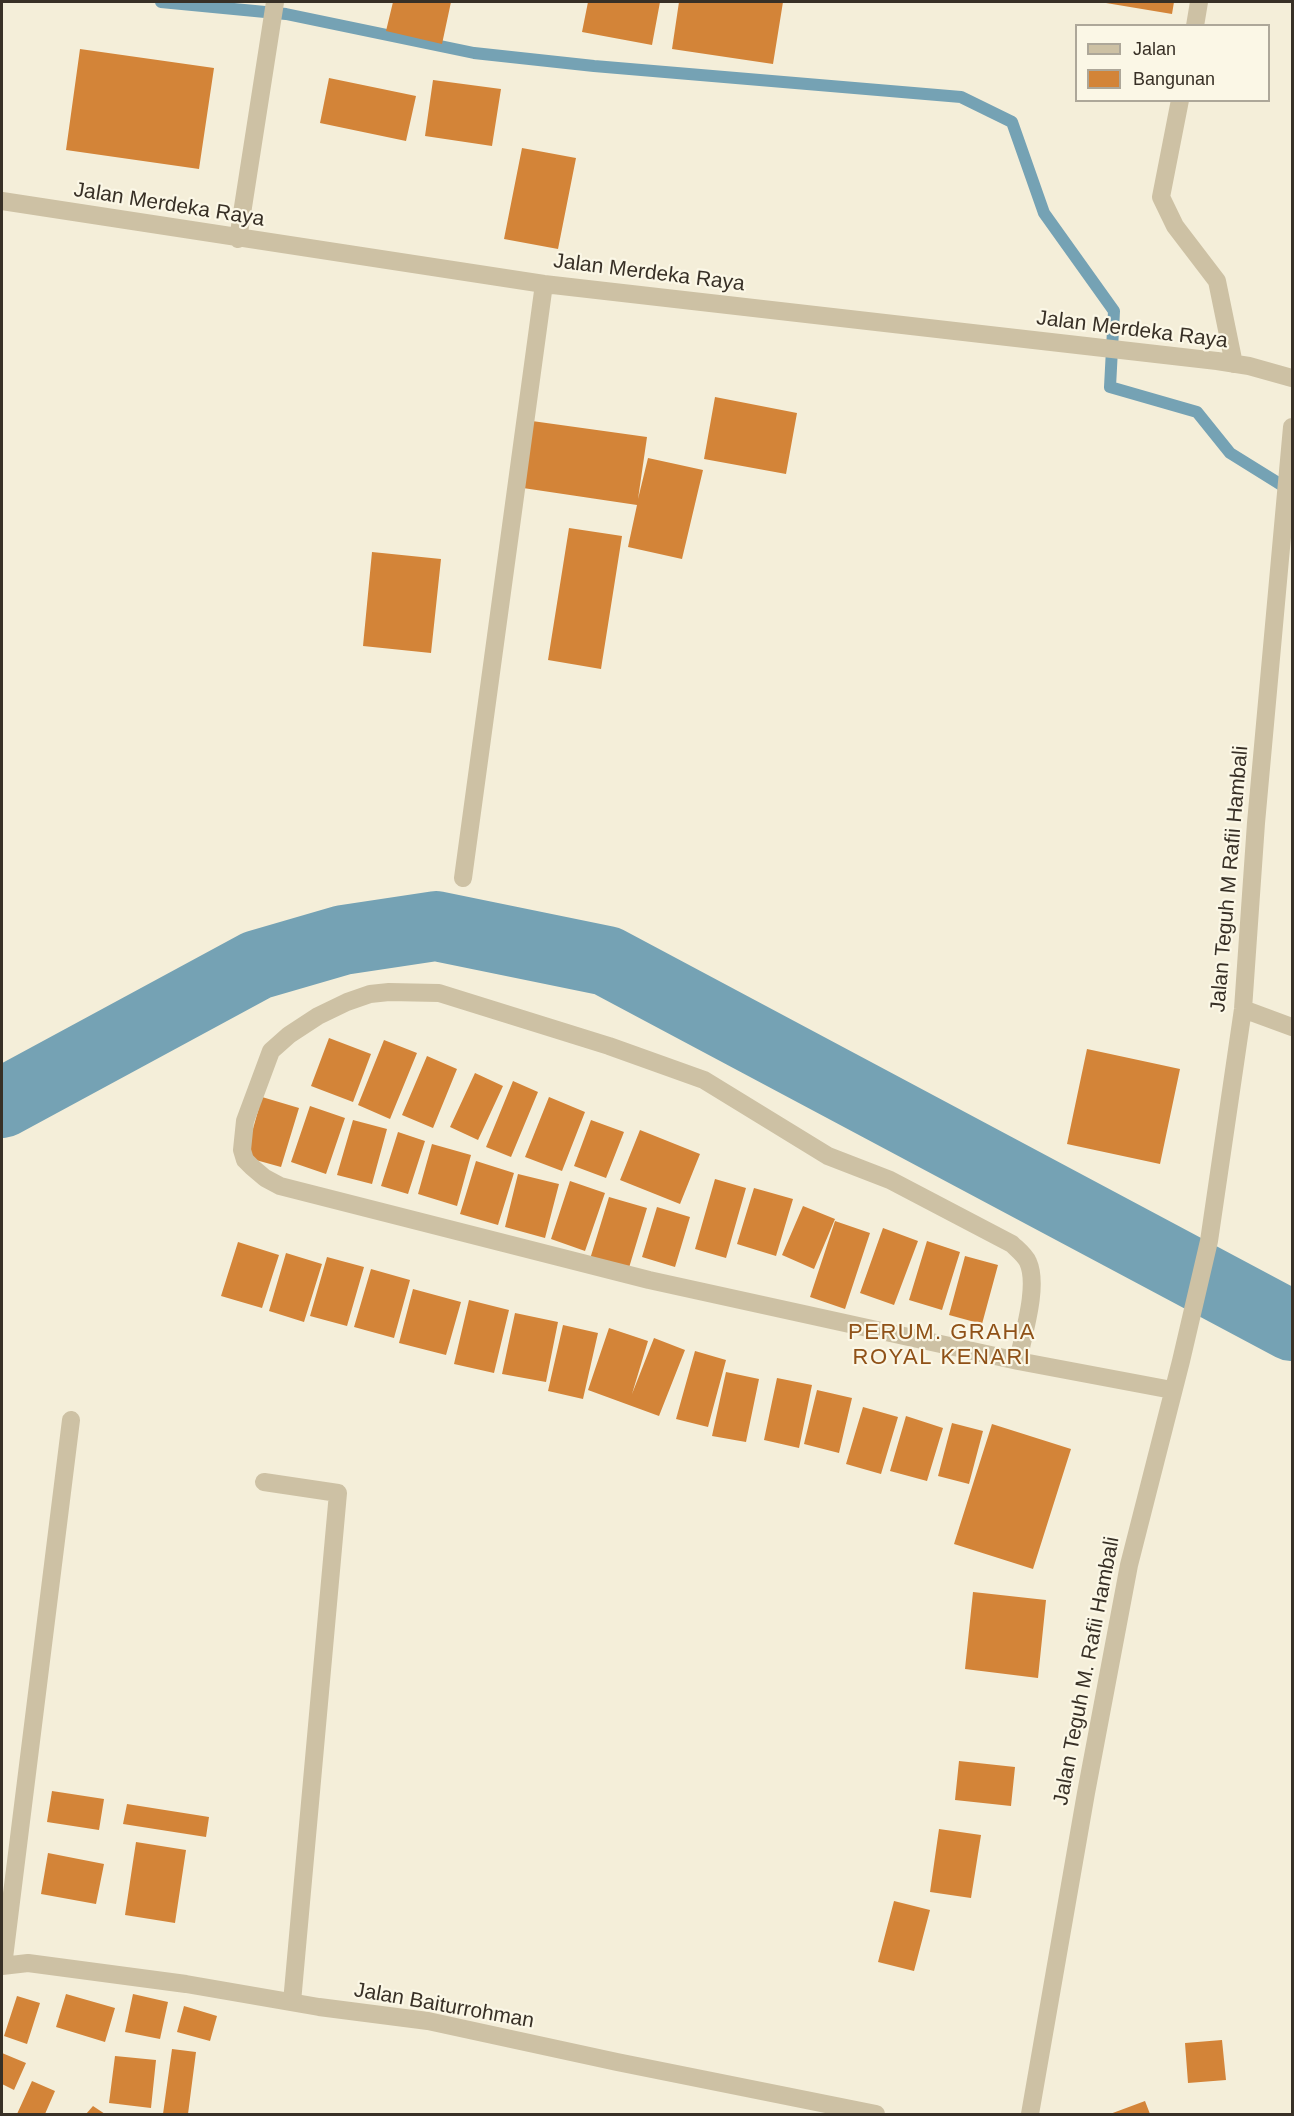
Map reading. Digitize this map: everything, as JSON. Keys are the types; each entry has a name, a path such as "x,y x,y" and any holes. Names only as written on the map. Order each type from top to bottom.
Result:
{"street":[{"path":"238,239 275,2"},
{"path":"1195,24 1199,2"},
{"path":"1180,102 1161,196 1175,226 1218,281 1225,362"},
{"name":"Jalan Merdeka Raya","path":"2,201 238,239 544,284 1225,362 1293,378"},
{"path":"463,878 544,284"},
{"name":"Jalan Teguh M Rafii Hambali","path":"1209,1241 1243,1009 1257,811 1293,426"},
{"path":"1018,1361 1029,1305 1032,1274 1027,1259 1012,1244 890,1180 828,1156 704,1080 609,1046 439,993 370,994 318,1016 289,1035 271,1051 245,1121 242,1150 245,1160 265,1178 280,1186 649,1280 1018,1361 1172,1390"},
{"path":"1243,1009 1293,1027"},
{"name":"Jalan Teguh M. Rafii Hambali","path":"1030,2115 1086,1793 1129,1565 1209,1241"},
{"path":"2,1966 71,1420"},
{"path":"264,1482 338,1494 292,2002"},
{"name":"Jalan Baiturrohman","path":"2,1966 28,1963 186,1984 428,2021 595,2058 876,2115"}],"building":[{"path":"393,2 451,2 442,44 386,31"},
{"path":"588,2 660,2 652,45 582,32"},
{"path":"679,2 783,2 773,64 672,49"},
{"path":"1100,2 1174,2 1172,14"},
{"path":"80,49 214,68 199,169 66,150"},
{"path":"329,78 416,96 406,141 320,123"},
{"path":"433,80 501,89 492,146 425,136"},
{"path":"522,148 576,158 558,249 504,239"},
{"path":"715,397 797,413 786,474 704,459"},
{"path":"532,421 647,437 638,499 648,458 703,470 682,559 628,547 637,505 523,488"},
{"path":"569,528 622,536 601,669 548,660"},
{"path":"372,552 441,559 431,653 363,646"},
{"path":"329,1038 371,1054 353,1102 311,1086"},
{"path":"384,1040 417,1053 390,1119 358,1105"},
{"path":"1087,1049 1180,1069 1160,1164 1067,1144"},
{"path":"427,1056 457,1069 433,1128 402,1115"},
{"path":"475,1073 503,1086 478,1140 450,1127"},
{"path":"513,1081 538,1092 511,1157 486,1147"},
{"path":"262,1097 299,1108 281,1167 245,1157"},
{"path":"549,1097 585,1112 562,1171 525,1157"},
{"path":"310,1106 345,1118 326,1174 291,1162"},
{"path":"353,1120 387,1129 372,1184 337,1175"},
{"path":"591,1120 624,1132 606,1178 574,1166"},
{"path":"640,1130 700,1154 680,1204 620,1180"},
{"path":"398,1132 425,1141 408,1194 381,1186"},
{"path":"432,1144 471,1155 457,1206 418,1194"},
{"path":"476,1161 514,1173 498,1225 460,1214"},
{"path":"518,1174 559,1184 545,1238 505,1227"},
{"path":"715,1179 746,1188 726,1258 695,1249"},
{"path":"570,1181 605,1193 585,1251 551,1239"},
{"path":"754,1188 793,1199 776,1256 737,1244"},
{"path":"609,1197 647,1208 628,1271 590,1259"},
{"path":"803,1206 835,1219 814,1269 782,1255"},
{"path":"657,1207 690,1217 675,1267 642,1257"},
{"path":"835,1221 870,1233 845,1309 810,1297"},
{"path":"883,1228 918,1241 894,1305 860,1293"},
{"path":"927,1241 960,1252 942,1310 909,1300"},
{"path":"238,1242 279,1255 262,1308 221,1296"},
{"path":"286,1253 322,1264 304,1322 269,1311"},
{"path":"965,1256 998,1265 982,1324 949,1315"},
{"path":"327,1257 364,1267 347,1326 310,1316"},
{"path":"371,1269 410,1280 394,1338 354,1327"},
{"path":"413,1289 461,1302 446,1355 399,1343"},
{"path":"469,1300 509,1310 494,1373 454,1364"},
{"path":"515,1313 558,1322 546,1382 502,1374"},
{"path":"563,1325 598,1333 583,1399 548,1391"},
{"path":"609,1328 648,1341 632,1394 654,1338 685,1350 659,1416 588,1390"},
{"path":"695,1351 726,1360 708,1427 676,1419"},
{"path":"726,1372 759,1379 746,1442 712,1436"},
{"path":"777,1378 812,1385 799,1448 764,1440"},
{"path":"817,1390 852,1398 839,1453 804,1444"},
{"path":"863,1407 898,1417 881,1474 846,1464"},
{"path":"906,1416 943,1428 927,1481 890,1471"},
{"path":"952,1423 983,1431 969,1484 938,1476"},
{"path":"992,1424 1071,1449 1033,1569 954,1544"},
{"path":"973,1592 1046,1600 1038,1678 965,1669"},
{"path":"959,1761 1015,1767 1011,1806 955,1800"},
{"path":"52,1791 104,1799 99,1830 47,1822"},
{"path":"127,1804 209,1817 206,1837 123,1824"},
{"path":"939,1829 981,1835 971,1898 930,1892"},
{"path":"136,1842 186,1850 175,1923 125,1915"},
{"path":"48,1853 104,1864 96,1904 41,1894"},
{"path":"894,1901 930,1910 914,1971 878,1962"},
{"path":"66,1994 115,2008 105,2042 56,2027"},
{"path":"133,1994 168,2002 160,2039 125,2032"},
{"path":"17,1996 40,2003 27,2044 4,2036"},
{"path":"184,2006 217,2016 210,2041 177,2032"},
{"path":"1222,2040 1226,2080 1188,2083 1185,2043"},
{"path":"172,2049 196,2052 188,2114 163,2114"},
{"path":"2,2053 26,2063 14,2090 2,2084"},
{"path":"115,2056 156,2060 151,2108 109,2103"},
{"path":"32,2081 55,2091 45,2114 17,2114"},
{"path":"1145,2101 1150,2114 1110,2114"},
{"path":"93,2106 105,2114 86,2114"}],"waterway":[{"path":"161,2 286,14 474,53 594,66 961,97 1012,122 1044,213 1114,311 1110,387 1197,412 1230,453 1291,491"},
{"path":"2,1103 257,965 343,940 436,926 607,961 1292,1326"}],"district":[{"name":"PERUM. GRAHA ROYAL KENARI","path":"942,1346"}]}
